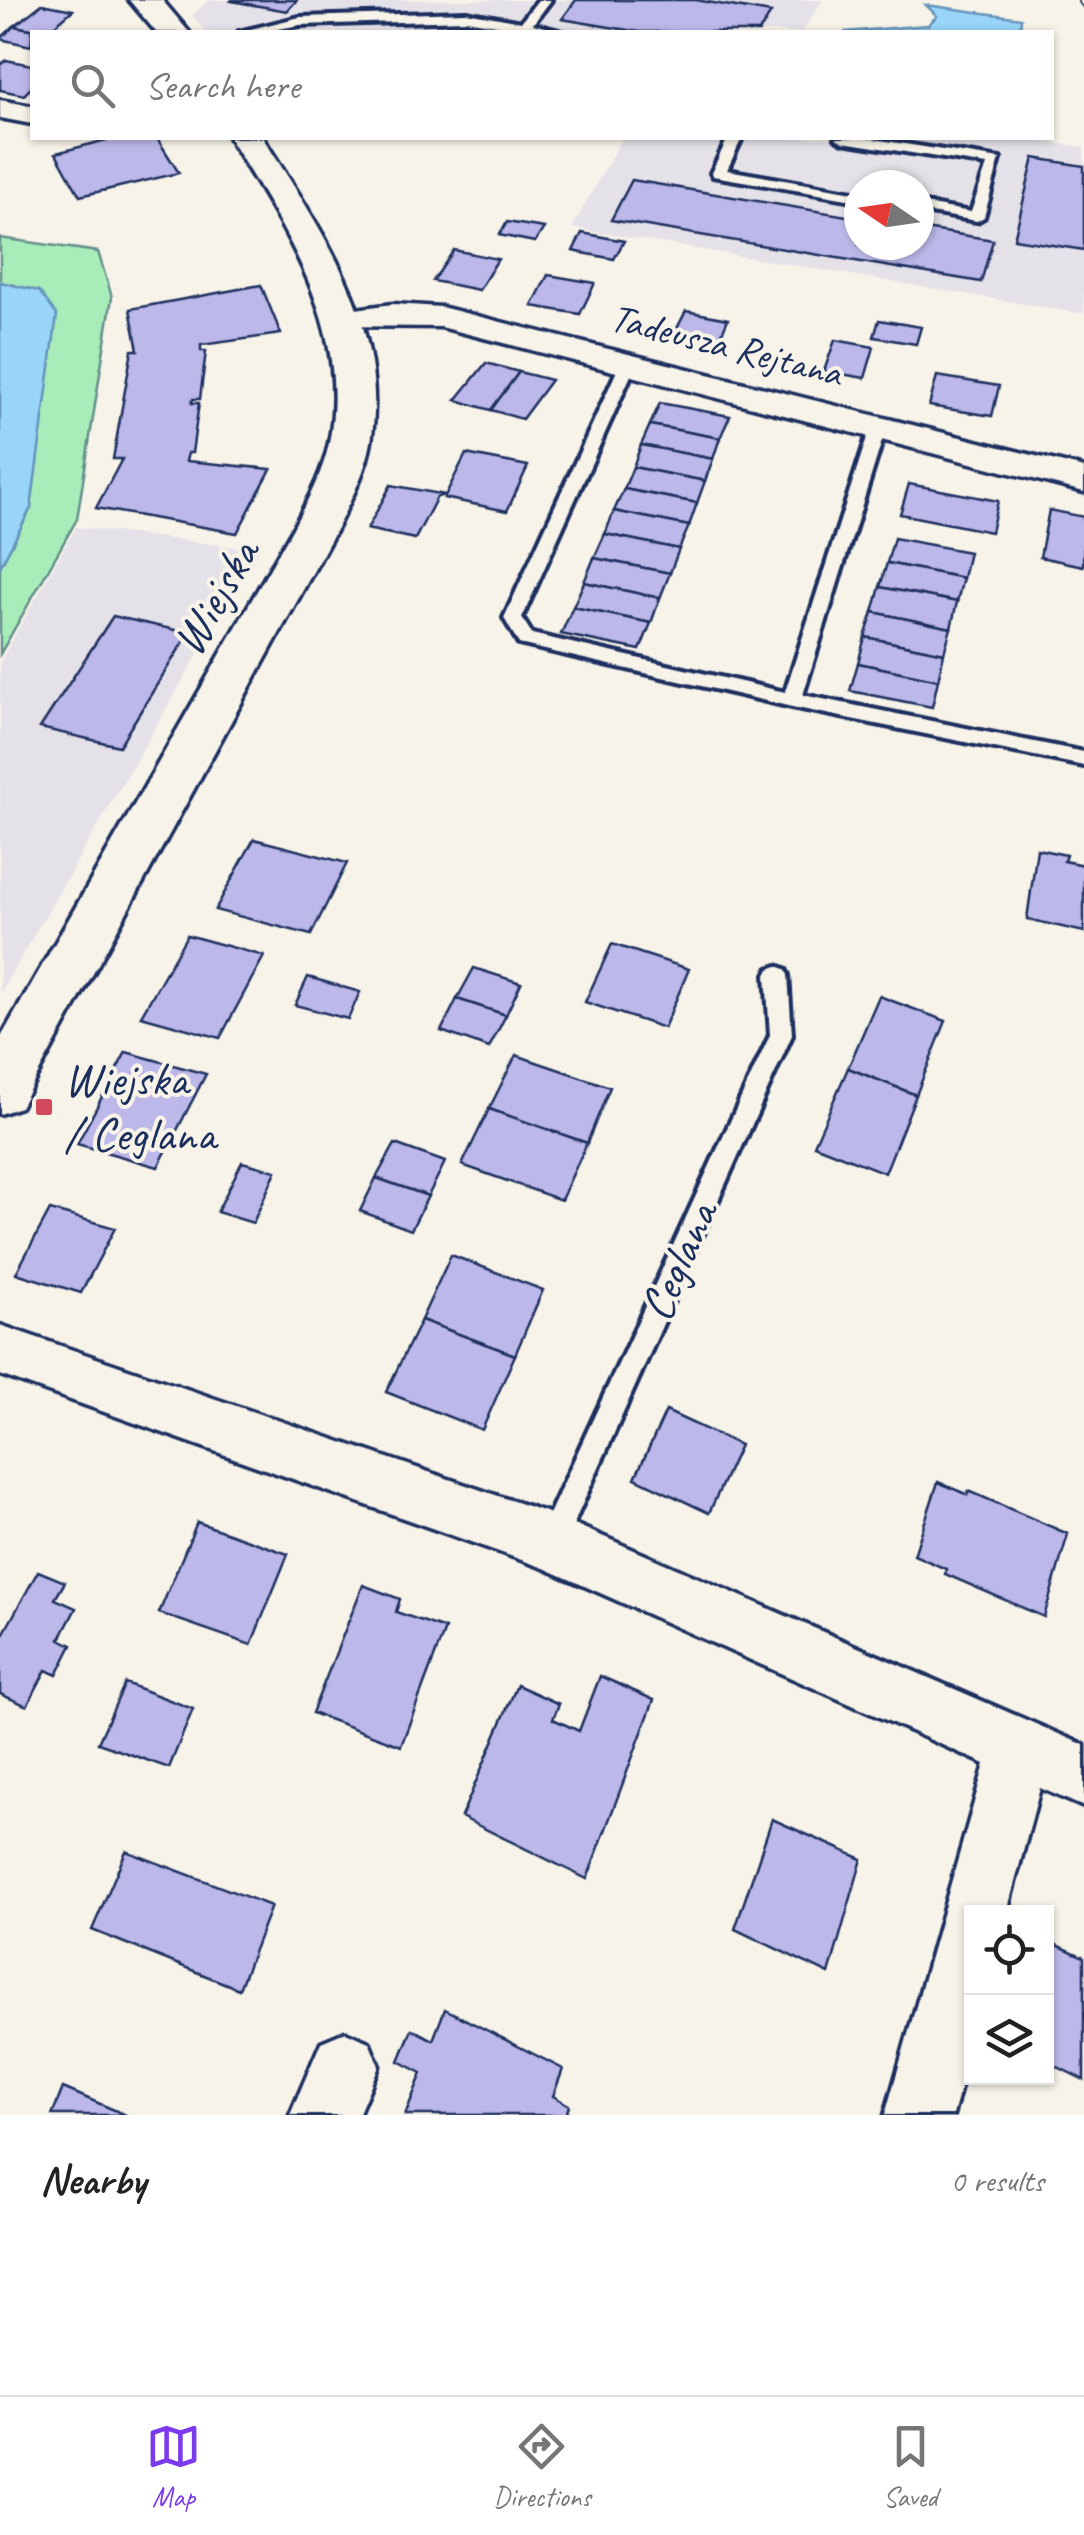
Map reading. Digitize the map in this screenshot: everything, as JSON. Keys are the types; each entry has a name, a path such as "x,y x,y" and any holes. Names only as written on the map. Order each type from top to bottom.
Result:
{"street":[{"path":"145,0 171,30"},
{"path":"0,109 30,115"},
{"name":"Wiejska","path":"0,1090 315,528 349,447 356,410 352,342 345,319 310,246 247,140"},
{"name":"Tadeusza Rejtana","path":"345,319 393,314 442,316 1084,480"},
{"path":"0,1350 551,1542 1084,1776"},
{"path":"977,1905 1020,1749"},
{"path":"919,2115 964,1954"}],"lane":[{"path":"300,21 320,0"},
{"path":"525,26 545,0"},
{"path":"256,30 300,21 466,16 547,30"},
{"path":"735,140 718,173 844,194"},
{"path":"856,140 995,162 977,217 934,210"},
{"path":"628,364 512,618 526,640 792,700 1084,758"},
{"path":"792,700 878,428"},
{"name":"Ceglana","path":"551,1542 781,1035 777,975"}],"shaded area":[{"path":"209,0 823,0 803,30 204,30 192,16"},
{"path":"621,140 1030,140 1084,147 1084,314 572,228"},
{"path":"76,527 259,550 0,993 0,662"}],"green space":[{"path":"0,238 98,252 112,297 77,519 0,654 0,567 31,508 38,291 0,282"}],"water":[{"path":"926,5 1021,18 1020,30 868,30 928,25 937,16"},
{"path":"0,282 39,291 57,315 31,508 0,567"}],"building":[{"path":"232,0 297,0 287,11 231,1"},
{"path":"576,0 696,0 771,13 760,30 627,30 562,19"},
{"path":"42,4 73,10 49,30 14,26"},
{"path":"14,26 35,30 30,30 30,46 0,39"},
{"path":"6,60 30,65 30,89 24,95 0,90 0,65"},
{"path":"106,140 158,140 179,173 80,196 56,153"},
{"path":"1034,158 1084,166 1084,250 1014,239"},
{"path":"632,180 844,215 844,259 611,220"},
{"path":"507,222 544,228 535,242 499,235"},
{"path":"934,230 993,240 981,282 850,260 934,260"},
{"path":"582,233 624,241 614,259 573,251"},
{"path":"454,250 498,259 479,290 433,281"},
{"path":"548,275 595,283 580,314 532,306"},
{"path":"261,285 281,334 201,345 201,351 206,351 200,399 193,399 192,403 199,403 192,453 188,453 186,461 271,469 237,533 96,508 122,459 113,459 132,350 138,350 130,309"},
{"path":"686,311 728,319 715,349 671,340"},
{"path":"879,320 921,327 916,344 874,337"},
{"path":"835,340 874,347 865,378 824,371"},
{"path":"486,363 519,372 491,410 456,400"},
{"path":"519,372 551,380 522,419 491,410"},
{"path":"937,376 999,386 992,416 929,406"},
{"path":"660,403 730,416 720,438 650,425"},
{"path":"650,425 720,438 713,459 641,445"},
{"path":"641,445 713,459 705,481 633,467"},
{"path":"466,454 528,466 507,511 444,498"},
{"path":"633,467 705,481 697,503 624,489"},
{"path":"909,484 998,501 991,532 900,514"},
{"path":"391,485 445,495 437,497 415,539 367,529"},
{"path":"624,489 697,503 689,526 614,511"},
{"path":"1049,510 1084,517 1083,566 1040,557"},
{"path":"614,511 689,526 679,549 605,534"},
{"path":"605,534 679,549 670,573 594,558"},
{"path":"894,538 969,552 963,578 887,563"},
{"path":"594,558 670,573 660,598 584,582"},
{"path":"887,563 963,578 957,602 880,587"},
{"path":"584,582 660,598 651,623 573,607"},
{"path":"880,587 957,602 951,628 873,612"},
{"path":"573,607 651,623 640,650 561,634"},
{"path":"873,612 951,628 944,653 865,637"},
{"path":"113,616 189,633 119,746 40,728"},
{"path":"865,637 944,653 938,680 858,663"},
{"path":"858,663 938,680 932,707 850,691"},
{"path":"254,839 347,863 311,935 215,910"},
{"path":"1037,849 1066,855 1064,861 1084,865 1084,932 1027,919"},
{"path":"187,935 264,956 220,1038 141,1016"},
{"path":"612,944 689,969 664,1028 585,1002"},
{"path":"474,968 521,983 506,1015 457,999"},
{"path":"308,977 360,992 348,1019 295,1005"},
{"path":"879,996 946,1021 916,1095 848,1068"},
{"path":"457,999 506,1015 489,1048 441,1031"},
{"path":"126,1052 206,1074 158,1167 77,1144"},
{"path":"516,1055 610,1087 587,1143 489,1109"},
{"path":"848,1068 916,1095 885,1173 814,1145"},
{"path":"489,1109 587,1143 561,1200 462,1165"},
{"path":"395,1144 445,1162 428,1196 376,1178"},
{"path":"242,1162 276,1171 253,1223 217,1212"},
{"path":"376,1178 428,1196 411,1230 360,1211"},
{"path":"50,1210 115,1228 81,1293 16,1273"},
{"path":"451,1255 543,1290 515,1355 421,1320"},
{"path":"421,1320 515,1355 482,1430 386,1392"},
{"path":"666,1411 740,1445 709,1513 635,1478"},
{"path":"938,1482 968,1495 969,1491 1068,1534 1044,1617 945,1574 946,1569 914,1555"},
{"path":"197,1522 288,1554 251,1645 159,1613"},
{"path":"38,1571 65,1582 55,1599 76,1608 60,1639 72,1645 57,1675 46,1670 27,1706 0,1694 0,1640"},
{"path":"363,1585 400,1599 396,1612 445,1629 401,1746 312,1713"},
{"path":"600,1676 654,1700 587,1879 461,1817 517,1685 559,1704 553,1719 579,1731"},
{"path":"125,1683 193,1709 169,1768 98,1743"},
{"path":"772,1819 862,1859 829,1974 735,1929"},
{"path":"126,1851 271,1906 239,1989 92,1930"},
{"path":"1055,1944 1084,1957 1084,2080 1054,2065"},
{"path":"445,2009 563,2069 553,2096 569,2105 566,2115 405,2115 422,2073 399,2061 412,2029 433,2040"},
{"path":"63,2088 126,2115 52,2115"}],"railway":[{"path":"1081,0 1084,4"}],"place":[{"name":"Wiejska / Ceglana","path":"44,1107"}]}
